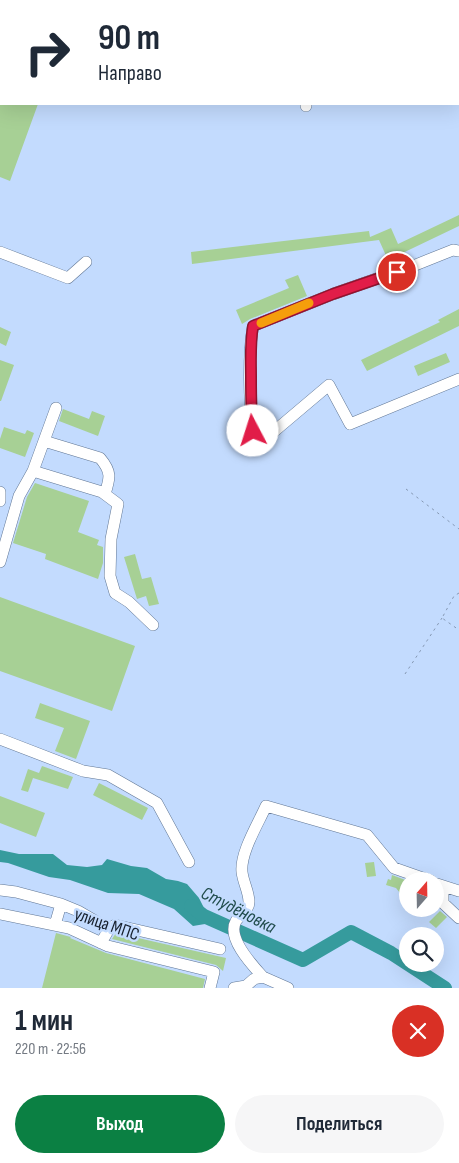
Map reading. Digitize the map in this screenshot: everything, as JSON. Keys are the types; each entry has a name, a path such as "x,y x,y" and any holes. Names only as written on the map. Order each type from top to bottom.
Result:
{"street":[{"path":"459,251 453,250 253,326 251,339 251,416 253,431 271,434 329,385 350,424 459,379"},
{"path":"0,252 68,278 86,262"},
{"path":"0,560 19,496 34,471 56,408"},
{"path":"44,440 100,458 106,465 110,477 105,494"},
{"path":"34,471 105,494 118,504 110,539 110,576 115,593 129,602 153,625"},
{"path":"0,492 0,501"},
{"path":"0,739 83,771 108,775 157,803 189,862"},
{"path":"288,988 259,978 244,956 235,928 249,903 242,871 243,857 266,806 367,835 394,868 405,872"},
{"path":"444,886 459,891"},
{"path":"0,890 16,892 61,904 78,911 109,929"},
{"path":"55,925 61,904"},
{"path":"444,904 459,918"},
{"name":"улица МПС","path":"0,914 69,928 108,946 214,972 210,988"},
{"path":"101,943 109,929 115,924 220,949"},
{"path":"234,988 246,986 259,978"}],"path":[{"path":"406,489 459,529"},
{"path":"405,674 442,618 454,596 459,593"},
{"path":"442,618 459,630"}],"shaded area":[{"path":"0,850 19,854 53,854 67,865 87,867 102,865 107,859 131,866 147,868 166,879 187,884 199,898 206,912 205,924 193,926 174,909 139,894 108,893 70,880 49,877 0,862"}],"building":[{"path":"0,105 38,105 10,181 0,177"},
{"path":"459,215 459,226 388,260 379,240 192,264 191,252 369,231 370,237 391,228 398,244"},
{"path":"298,275 307,296 242,324 236,310 289,288 285,280"},
{"path":"459,309 459,326 367,371 361,360 440,322 438,320"},
{"path":"0,327 11,332 6,346 0,343"},
{"path":"446,353 450,362 418,376 414,366"},
{"path":"0,360 14,365 1,401 0,401"},
{"path":"63,409 89,419 92,411 105,416 98,436 59,421"},
{"path":"4,427 25,434 27,430 34,433 25,457 0,448 0,439"},
{"path":"35,483 89,501 78,532 99,540 97,545 103,547 103,563 98,579 45,559 46,554 13,543 27,497"},
{"path":"135,554 142,579 151,577 159,604 149,606 146,596 137,599 124,557"},
{"path":"0,597 135,646 112,711 0,671"},
{"path":"40,703 90,721 76,759 55,751 64,728 35,718"},
{"path":"42,766 73,777 68,789 33,778 28,792 21,790 28,769 39,773"},
{"path":"99,783 148,808 142,820 93,795"},
{"path":"0,796 45,813 36,837 0,823"},
{"path":"374,862 376,876 367,877 365,863"},
{"path":"392,875 399,878 399,892 396,888 386,885 388,879 391,880"},
{"path":"444,914 447,917 437,927 429,922 433,918 444,918"},
{"path":"56,933 71,937 106,953 205,979 203,988 42,988"},
{"path":"116,933 226,958 223,971 216,965 112,939"}],"waterway":[{"name":"Студёновка","path":"191,906 204,916 303,960 351,932 391,953 445,988"}],"slow traffic":[{"path":"261,323 309,303"}],"route":[{"path":"253,431 251,416 251,339 253,326 333,294 397,272"}]}
